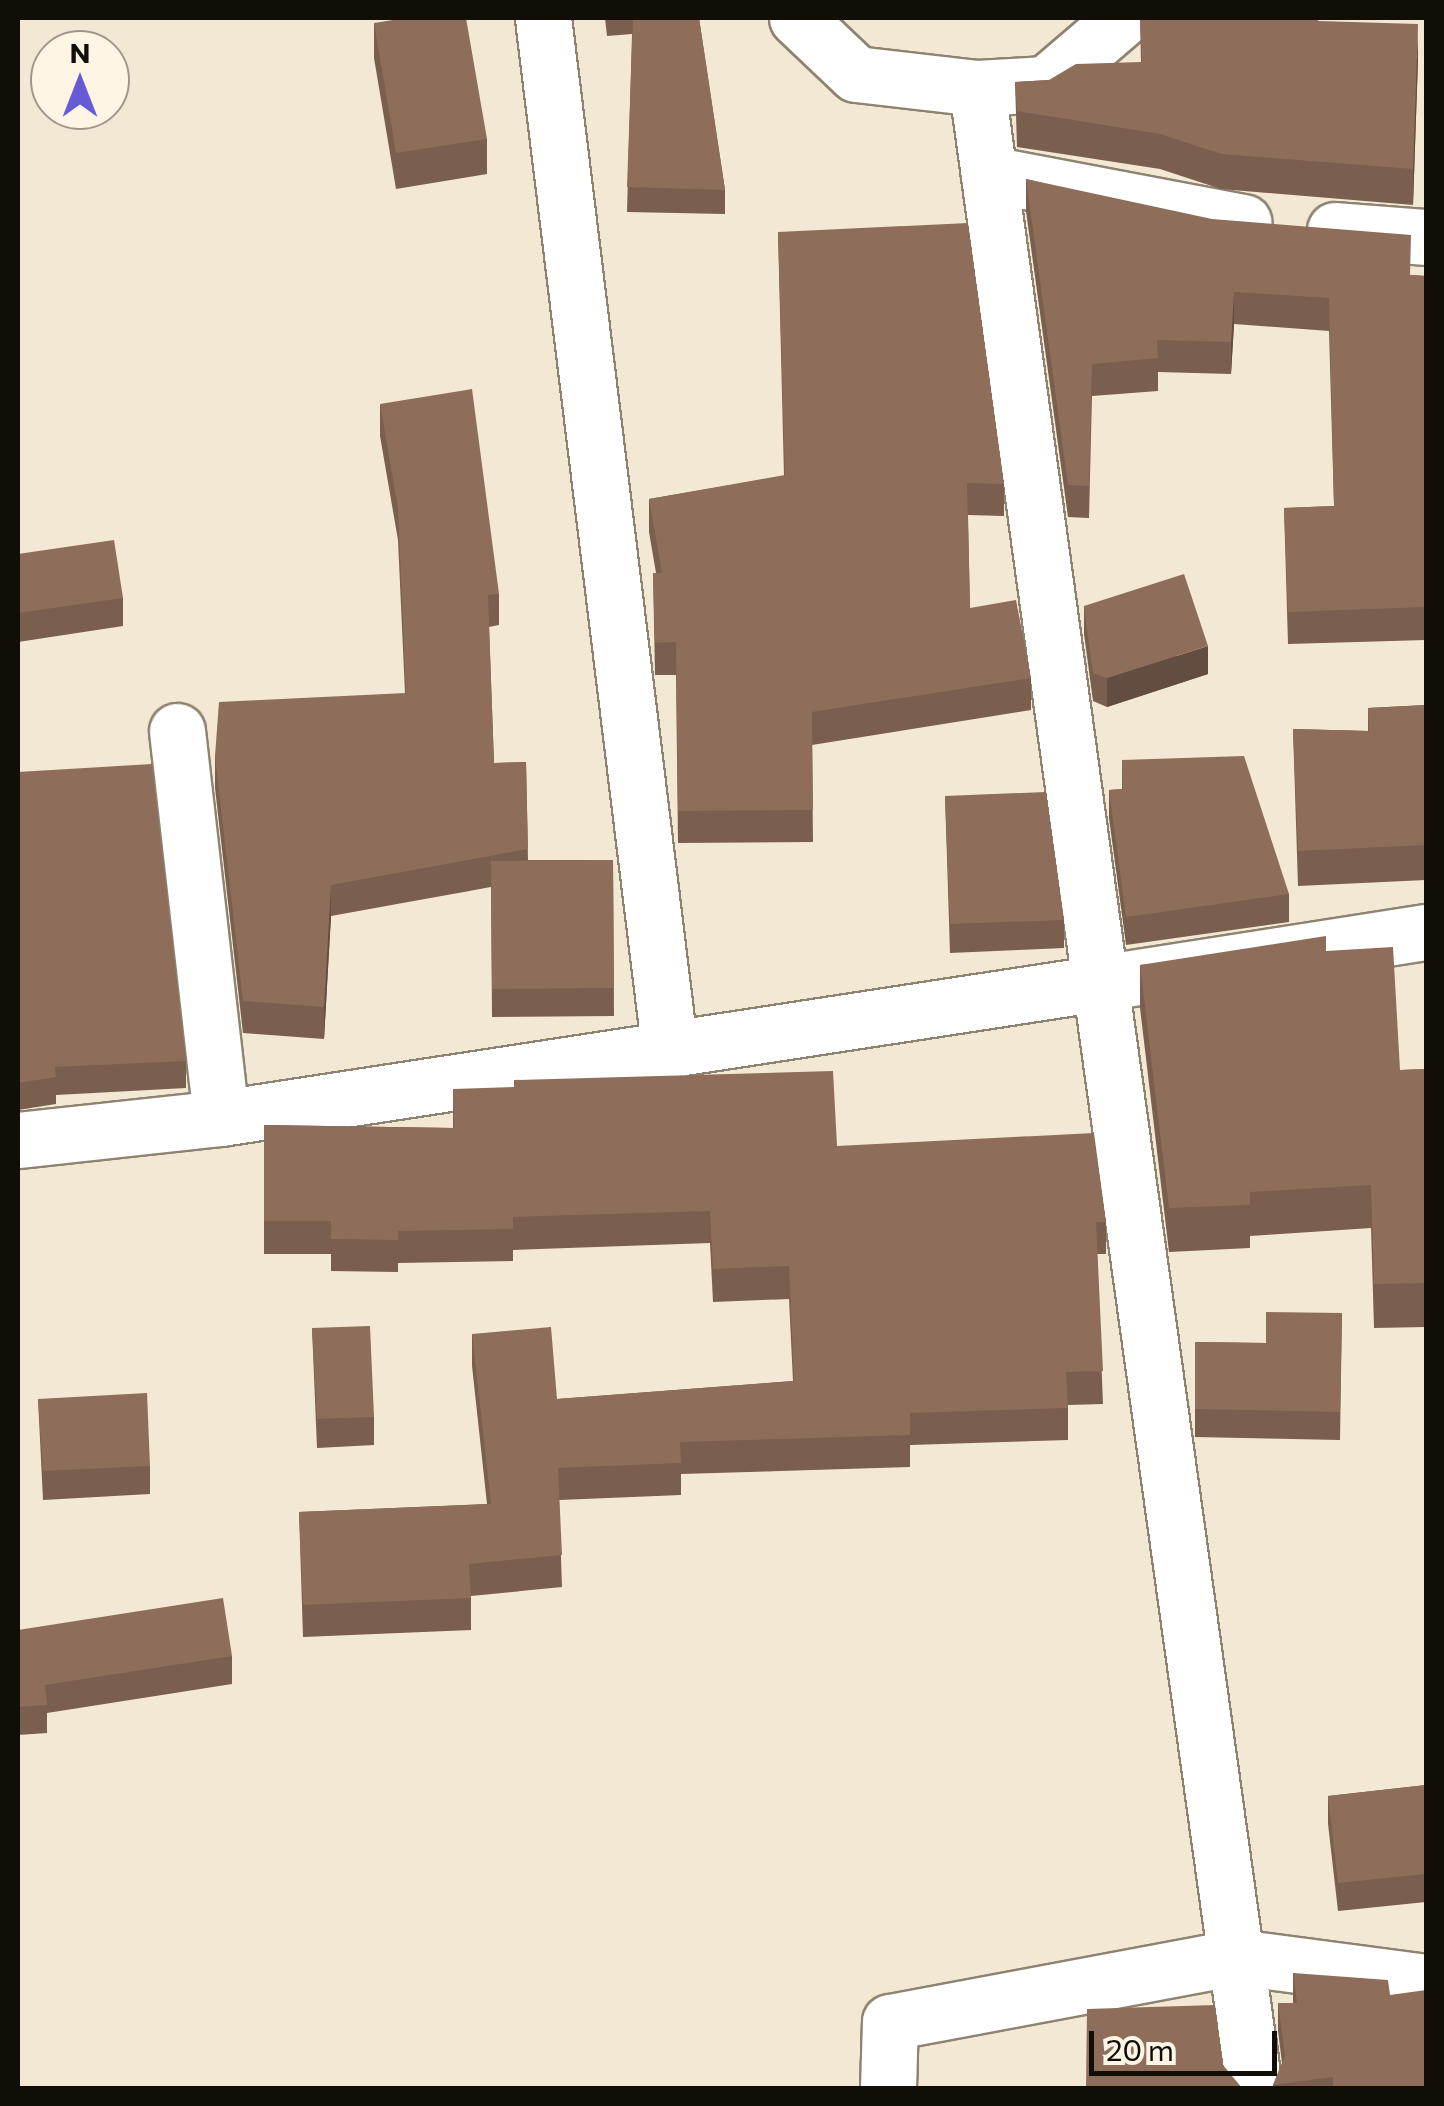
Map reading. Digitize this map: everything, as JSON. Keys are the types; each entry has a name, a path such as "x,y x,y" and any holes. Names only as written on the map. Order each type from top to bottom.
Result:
{"street":[{"path":"543,18 670,1052"},
{"path":"797,18 856,74 977,88 1046,84 1123,18"},
{"path":"977,88 1254,2088"},
{"path":"988,174 1155,200 1215,220 1426,237"},
{"path":"178,730 221,1118"},
{"path":"18,1140 221,1118 670,1052 1426,932"},
{"path":"888,2088 890,2022 1236,1957 1426,1982"}],"building":[{"path":"406,18 466,18 487,139 396,153 374,23"},
{"path":"633,18 699,18 725,190 627,187"},
{"path":"1140,18 1318,18 1418,24 1413,169 1221,154 1160,134 1017,111 1015,82 1049,80 1076,64 1142,62"},
{"path":"1026,179 1212,219 1411,235 1410,275 1426,276 1426,607 1288,612 1284,508 1334,506 1329,298 1234,292 1231,342 1157,340 1158,358 1092,364 1089,486 1068,485"},
{"path":"968,223 1004,484 967,483 970,608 1016,600 1031,678 812,712 813,810 678,811 676,642 655,643 653,573 662,573 649,499 785,475 778,232"},
{"path":"472,389 499,594 488,595 494,763 526,762 528,849 331,885 324,1007 243,1001 215,756 219,702 406,693 398,508 380,404"},
{"path":"114,540 123,598 18,613 18,554"},
{"path":"1184,574 1208,646 1107,678 1093,673 1084,606"},
{"path":"1426,705 1426,845 1298,851 1293,729 1369,731 1368,708"},
{"path":"1244,756 1289,894 1126,917 1109,790 1123,789 1122,760"},
{"path":"152,764 186,1061 55,1067 56,1077 18,1083 18,772"},
{"path":"1046,792 1064,920 950,924 945,796"},
{"path":"613,860 614,988 492,989 491,861"},
{"path":"1326,936 1326,951 1393,947 1400,1070 1426,1069 1426,1283 1374,1284 1371,1185 1250,1192 1250,1205 1169,1208 1140,965"},
{"path":"833,1071 837,1146 1094,1133 1106,1222 1096,1222 1103,1371 1066,1372 1068,1408 910,1413 910,1435 680,1442 681,1463 558,1468 562,1555 469,1564 471,1598 303,1605 299,1512 491,1504 472,1334 551,1327 557,1399 794,1381 789,1266 713,1269 710,1211 513,1217 513,1229 398,1231 398,1240 331,1239 331,1221 264,1221 264,1125 454,1128 453,1089 514,1087 514,1080"},
{"path":"1266,1312 1342,1313 1340,1412 1195,1409 1195,1342 1266,1343"},
{"path":"370,1326 374,1417 317,1419 312,1328"},
{"path":"147,1393 150,1466 43,1471 38,1399"},
{"path":"223,1598 232,1656 45,1685 47,1705 18,1707 18,1630"},
{"path":"1426,1785 1426,1874 1338,1883 1328,1796"},
{"path":"1293,1973 1388,1980 1390,1995 1426,1990 1426,2088 1333,2088 1333,2077 1273,2085 1285,2056 1278,2003 1297,2003"},
{"path":"1215,2005 1223,2065 1242,2088 1086,2088 1087,2009"}]}
